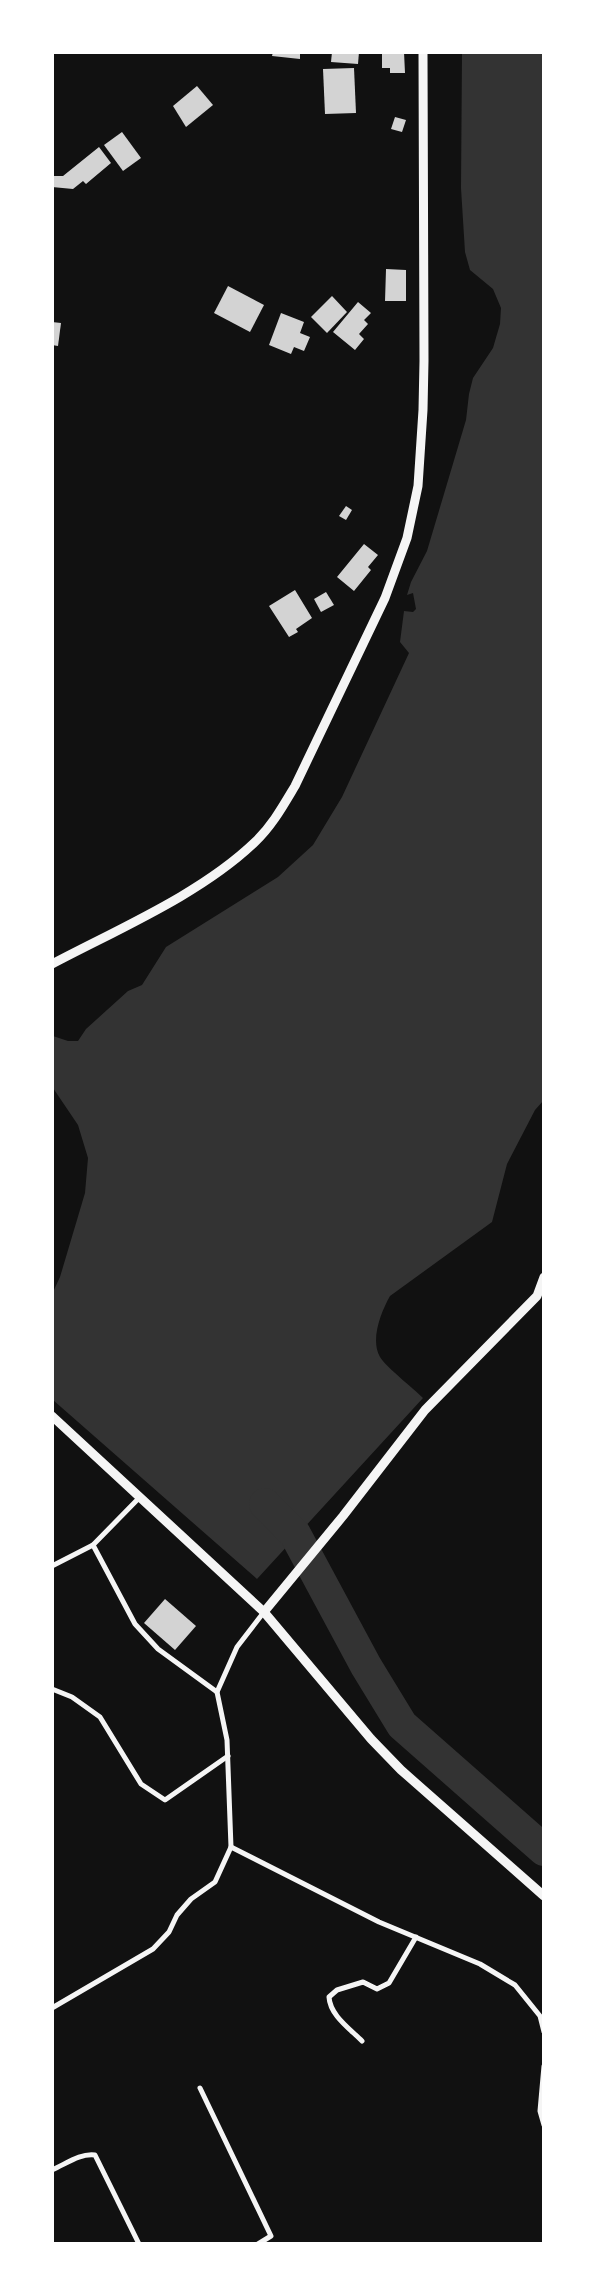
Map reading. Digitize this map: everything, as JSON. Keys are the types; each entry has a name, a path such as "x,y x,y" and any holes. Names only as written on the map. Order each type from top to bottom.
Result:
{"street":[{"path":"52,964 181,896 218,873 256,842 277,816 295,786 385,598 407,538 418,486 424,410 423,52"},
{"path":"52,2008 153,1949 169,1932 177,1915 191,1898 215,1882 231,1847 227,1740 217,1692 237,1647 343,1516 425,1410 537,1296 544,1278"},
{"path":"52,1416 264,1612 371,1739 401,1770 544,1896"},
{"path":"52,1566 93,1545 140,1497"},
{"path":"93,1545 135,1624 158,1649 217,1692"},
{"path":"52,1689 72,1697 100,1718 141,1784 164,1800 228,1756"},
{"path":"231,1847 379,1922 480,1964 516,1985 540,2016 544,2032"},
{"path":"362,2040 335,2014 330,2006 329,1997 338,1990 354,1983 362,1982 377,1989 384,1988 389,1983 416,1937"},
{"path":"544,2066 540,2112 544,2125"},
{"path":"200,2088 271,2236 258,2244"},
{"path":"52,2170 79,2157 88,2154 96,2155 114,2188 128,2225 140,2244"}],"shaded area":[{"path":"462,53 543,53 543,1101 535,1110 507,1164 492,1222 390,1296 383,1310 376,1334 377,1350 380,1357 423,1398 257,1579 53,1400 53,1292 60,1277 85,1193 88,1158 78,1125 53,1088 53,1036 68,1041 78,1041 86,1029 128,991 142,985 166,947 278,877 313,845 342,797 409,653 400,642 404,611 413,612 416,609 413,593 407,595 411,582 427,551 466,420 473,378 493,348 500,324 501,308 493,289 470,270 465,252 461,188"}],"building":[{"path":"273,52 300,52 300,59 272,56"},
{"path":"332,52 359,52 358,64 331,62"},
{"path":"382,52 404,52 405,73 390,73 390,68 382,68"},
{"path":"354,68 356,113 325,114 323,69"},
{"path":"197,86 213,105 186,127 173,106"},
{"path":"395,117 406,120 402,132 391,129"},
{"path":"122,132 141,158 123,171 104,145"},
{"path":"99,147 111,163 86,184 83,181 73,189 52,187 53,176 63,176"},
{"path":"386,269 406,270 406,301 385,301"},
{"path":"228,286 264,305 250,332 214,313"},
{"path":"332,296 347,312 327,333 311,317"},
{"path":"358,302 371,313 364,320 368,324 359,334 364,339 355,350 333,332"},
{"path":"281,313 304,322 300,333 310,337 304,351 294,347 291,354 269,345"},
{"path":"52,322 61,323 58,346 52,345"},
{"path":"346,506 352,510 346,520 339,516"},
{"path":"364,544 378,555 368,567 371,570 354,591 337,577"},
{"path":"295,590 312,618 296,629 298,632 289,637 269,606"},
{"path":"326,592 334,605 321,612 314,599"},
{"path":"165,1599 196,1626 175,1650 144,1623"}],"waterway":[{"path":"265,1504 295,1534 366,1666 402,1725 544,1850"}]}
